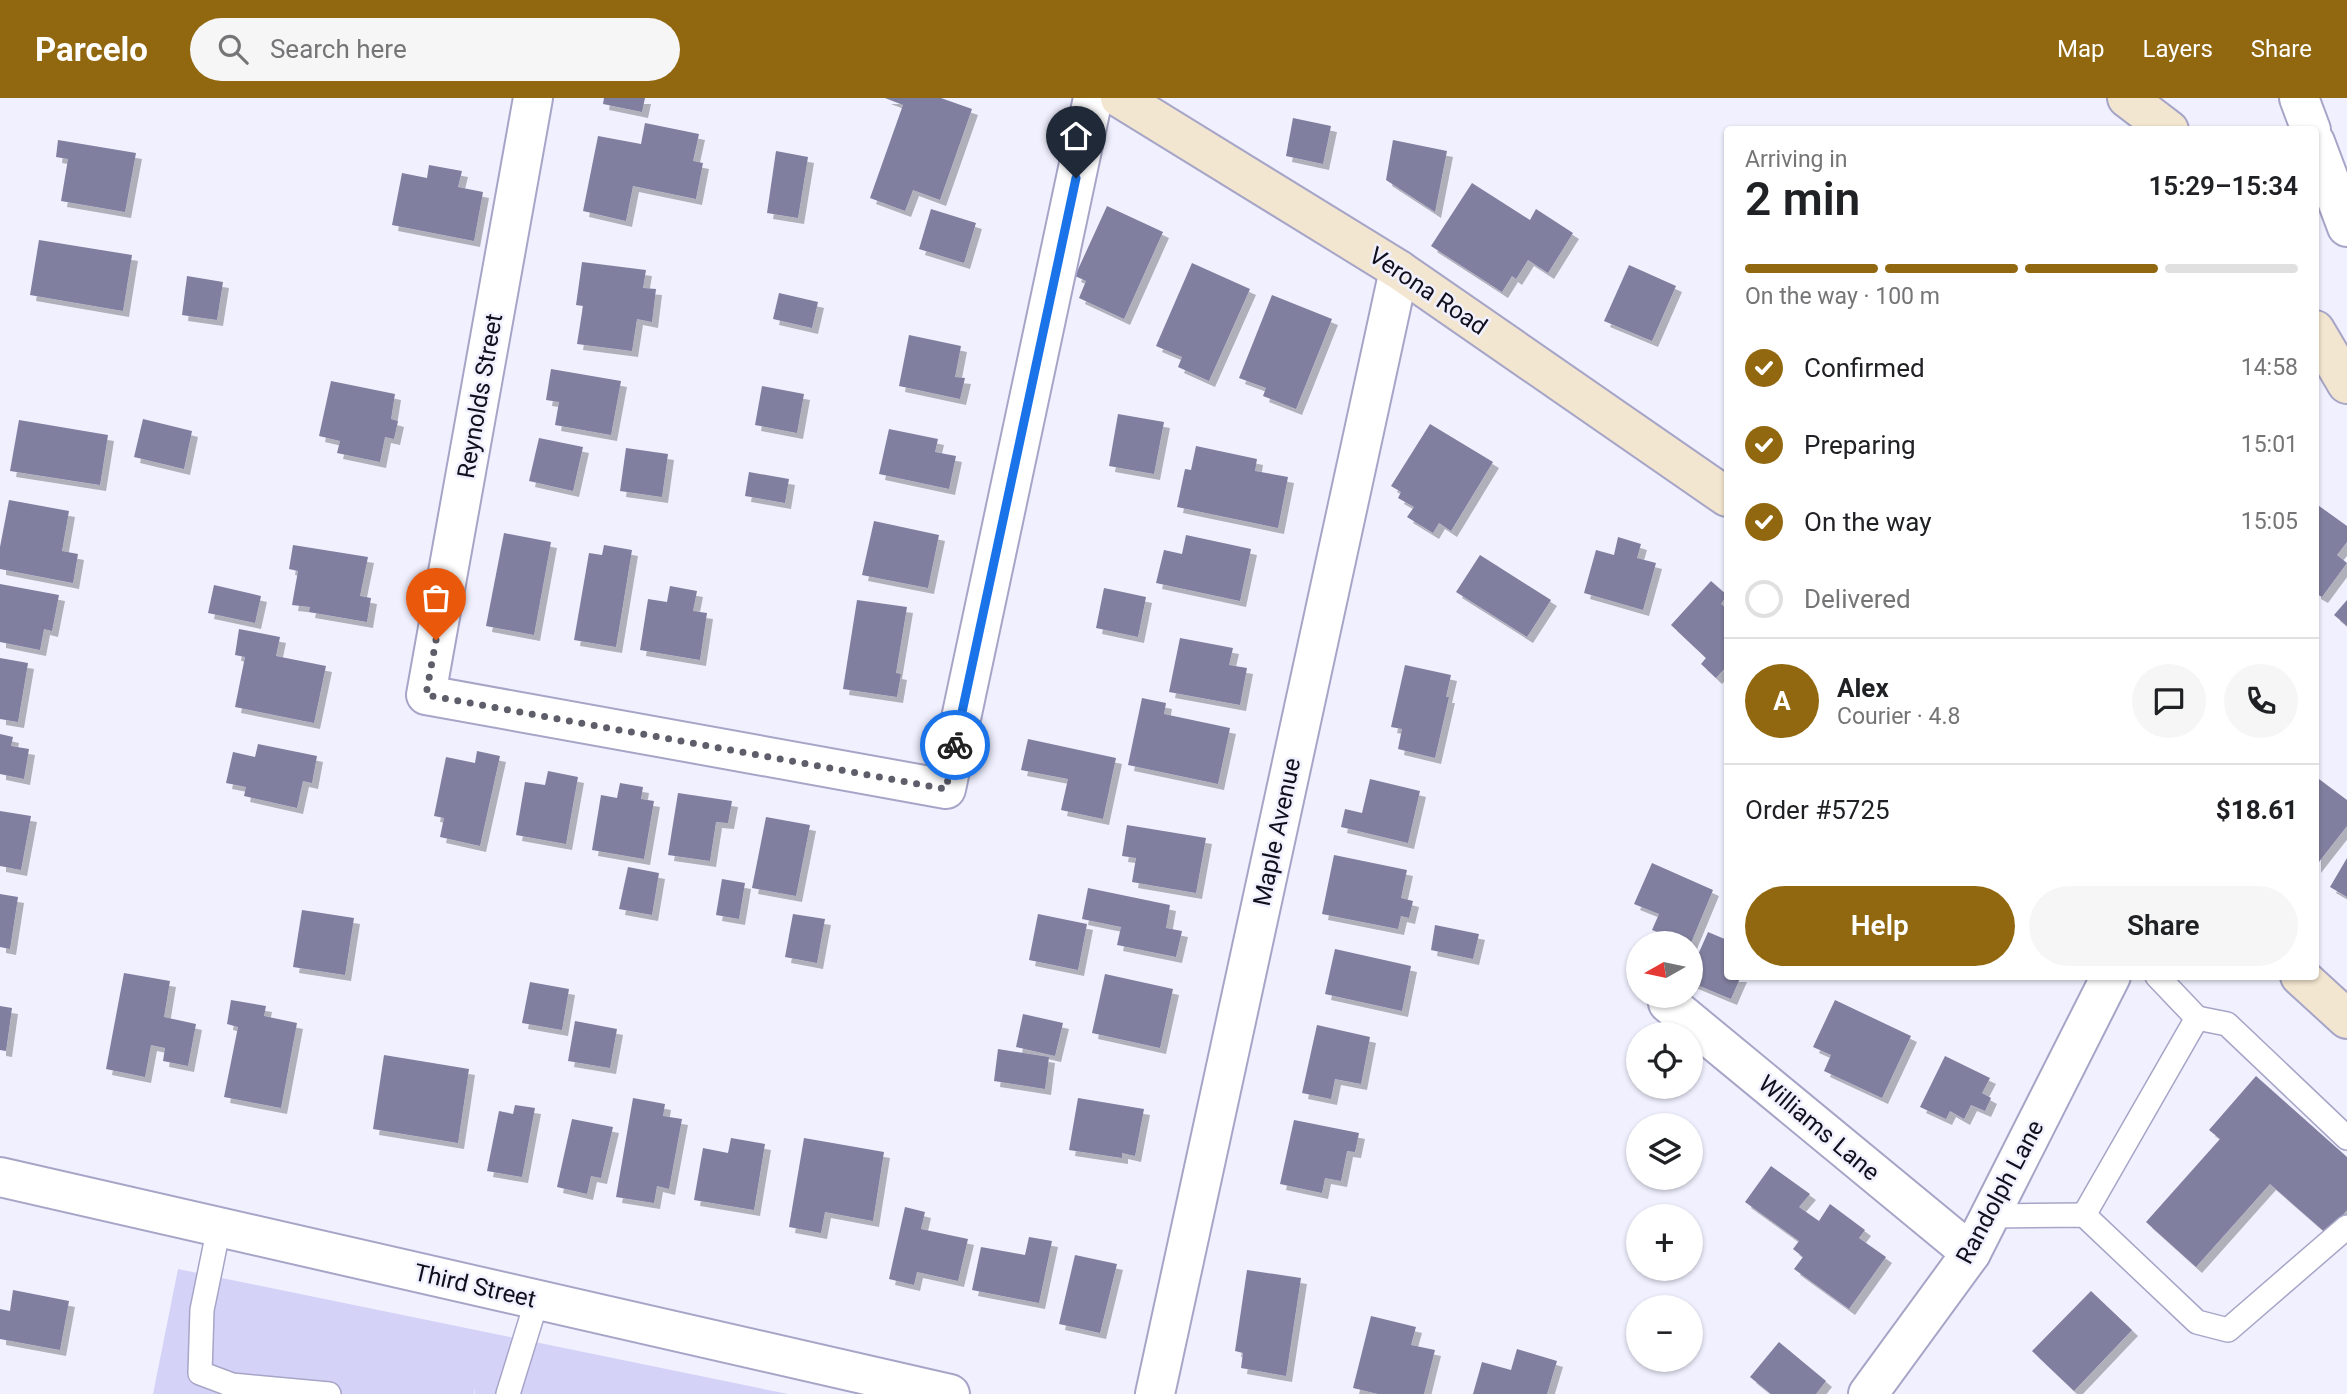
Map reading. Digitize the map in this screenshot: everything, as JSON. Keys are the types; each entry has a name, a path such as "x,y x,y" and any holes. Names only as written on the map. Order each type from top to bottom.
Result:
{"street":[{"name":"Reynolds Street","path":"533,98 426,695 946,789 1093,98"},
{"name":"Verona Road","path":"1120,98 1399,270 1724,495"},
{"path":"2127,98 2164,126"},
{"path":"2299,98 2310,126"},
{"path":"2319,153 2347,227"},
{"name":"Maple Avenue","path":"1156,1394 1399,270"},
{"path":"2319,337 2347,384"},
{"name":"Randolph Lane","path":"1868,1394 1971,1253 2109,980"},
{"path":"2304,980 2347,1019"},
{"name":"Williams Lane","path":"1674,1008 1971,1253"},
{"name":"Third Street","path":"0,1177 950,1394"}],"lane":[{"path":"2161,980 2197,1018 2227,1024 2347,1138"},
{"path":"2084,1215 2197,1018"},
{"path":"1990,1216 2084,1215 2197,1322 2228,1330 2347,1227"},
{"path":"219,1227 202,1310 200,1373 232,1385 329,1394"},
{"path":"508,1394 537,1300"}],"shaded area":[{"path":"178,1269 788,1394 475,1394 475,1388 474,1394 153,1394"}],"building":[{"path":"604,98 645,98 642,112 603,104"},
{"path":"885,98 941,98 972,109 940,200 913,190 905,211 870,198 903,105"},
{"path":"1293,118 1331,126 1323,164 1286,156"},
{"path":"645,123 699,134 693,161 703,163 696,199 633,186 626,221 583,211 598,136 641,144"},
{"path":"58,140 136,153 125,212 61,201 68,159 56,157"},
{"path":"1393,140 1447,151 1435,212 1386,180"},
{"path":"776,151 808,157 798,218 767,213"},
{"path":"429,165 462,171 458,187 483,192 474,241 392,225 402,173 427,178"},
{"path":"1472,183 1530,220 1536,209 1573,233 1548,273 1528,260 1516,279 1512,276 1502,292 1431,246"},
{"path":"1107,206 1163,232 1124,319 1079,298 1086,281 1075,276"},
{"path":"931,209 976,223 964,263 919,249"},
{"path":"39,240 132,255 123,311 30,295"},
{"path":"582,262 646,270 643,288 656,289 652,322 637,319 632,351 577,344 583,306 576,305"},
{"path":"1192,263 1250,289 1209,381 1178,367 1182,357 1156,346"},
{"path":"1629,265 1676,286 1652,341 1604,321"},
{"path":"187,276 223,282 217,320 182,315"},
{"path":"779,293 818,302 812,328 773,319"},
{"path":"1272,295 1332,319 1296,409 1263,396 1266,388 1239,378"},
{"path":"909,335 961,346 955,377 965,378 960,399 899,386"},
{"path":"551,369 621,381 611,435 555,425 559,402 546,400"},
{"path":"331,381 395,394 391,419 398,421 394,439 385,437 380,462 337,453 340,441 319,436"},
{"path":"762,386 804,394 797,433 755,425"},
{"path":"1118,414 1164,422 1154,474 1109,466"},
{"path":"143,419 192,431 184,469 134,457"},
{"path":"19,420 108,435 100,485 10,471"},
{"path":"1430,424 1493,462 1451,531 1439,523 1433,533 1407,517 1414,507 1398,498 1401,492 1391,486"},
{"path":"889,429 938,439 935,452 956,456 949,489 879,474"},
{"path":"539,438 583,447 573,491 529,481"},
{"path":"1196,446 1257,459 1255,471 1288,477 1278,528 1177,507 1185,469 1191,470"},
{"path":"626,448 668,454 662,497 620,491"},
{"path":"749,472 789,479 785,503 745,496"},
{"path":"9,500 69,511 62,551 78,554 73,583 0,569 0,547"},
{"path":"2319,506 2347,526 2347,542 2337,555 2347,563 2322,597 2319,595"},
{"path":"874,521 939,535 928,588 862,575"},
{"path":"504,533 551,542 534,635 486,626"},
{"path":"1186,535 1251,549 1240,601 1156,583 1164,550 1182,554"},
{"path":"1618,537 1641,544 1637,558 1656,563 1643,610 1584,593 1596,550 1614,555"},
{"path":"293,545 368,557 360,596 371,598 367,622 309,612 310,607 292,605 298,571 289,569"},
{"path":"604,545 632,550 616,647 574,640 589,553 602,555"},
{"path":"1480,555 1551,600 1527,637 1456,592"},
{"path":"1711,581 1724,592 1721,604 1724,606 1724,669 1716,678 1701,664 1706,658 1671,625"},
{"path":"0,584 59,595 52,631 44,629 40,650 0,642"},
{"path":"214,585 261,596 255,623 208,613"},
{"path":"670,586 697,591 693,611 707,613 700,660 640,650 648,599 667,602"},
{"path":"1104,588 1146,597 1138,637 1096,628"},
{"path":"857,600 907,607 896,673 901,674 897,697 843,689"},
{"path":"2347,600 2347,626 2334,615"},
{"path":"239,629 280,637 276,656 326,666 314,723 235,707 245,657 235,655"},
{"path":"1180,638 1233,648 1229,665 1247,668 1240,705 1169,692"},
{"path":"0,658 28,663 18,722 0,719"},
{"path":"1405,665 1451,675 1446,697 1449,697 1435,758 1398,749 1402,729 1391,727"},
{"path":"1142,698 1166,703 1164,714 1230,728 1218,784 1128,765"},
{"path":"0,734 13,737 11,746 29,749 24,779 0,774"},
{"path":"1028,739 1116,758 1103,819 1061,810 1068,779 1021,770"},
{"path":"258,744 317,756 312,783 303,781 297,808 244,796 246,787 226,783 233,752 255,757"},
{"path":"477,751 500,756 480,846 440,837 444,818 434,816 446,757 475,763"},
{"path":"548,771 578,777 566,844 516,835 525,782 545,785"},
{"path":"1370,779 1420,791 1408,843 1341,827 1345,809 1362,813"},
{"path":"2319,779 2347,800 2347,826 2319,862"},
{"path":"620,783 643,787 641,799 654,801 644,859 592,850 601,795 617,798"},
{"path":"678,793 732,801 728,823 716,822 710,861 668,855"},
{"path":"0,811 31,816 21,870 0,866"},
{"path":"766,817 810,825 796,896 752,888"},
{"path":"1127,825 1206,838 1196,893 1132,882 1136,858 1122,856"},
{"path":"1334,855 1407,870 1401,898 1413,901 1409,918 1401,916 1398,929 1322,914"},
{"path":"2347,858 2347,897 2330,887"},
{"path":"1652,863 1713,890 1696,931 1652,930 1659,914 1634,904"},
{"path":"628,867 659,873 652,915 619,909"},
{"path":"722,879 745,883 739,919 716,915"},
{"path":"1088,888 1170,905 1166,928 1182,931 1176,957 1117,945 1121,927 1082,919"},
{"path":"0,894 18,897 10,949 0,947"},
{"path":"302,910 354,918 345,975 293,967"},
{"path":"793,914 825,919 817,963 785,957"},
{"path":"1038,914 1087,924 1078,970 1029,960"},
{"path":"1435,925 1479,934 1473,959 1431,950"},
{"path":"1708,932 1724,939 1724,980 1739,980 1731,999 1703,987 1703,943"},
{"path":"1335,949 1411,966 1402,1011 1325,994"},
{"path":"124,973 170,981 164,1017 196,1024 188,1066 163,1061 165,1048 151,1045 145,1077 106,1069"},
{"path":"1105,974 1173,989 1160,1048 1092,1033"},
{"path":"530,982 569,989 562,1030 522,1023"},
{"path":"231,1000 266,1006 264,1016 297,1023 281,1108 224,1097 238,1027 227,1024"},
{"path":"1835,1000 1911,1036 1882,1098 1824,1071 1831,1055 1813,1047"},
{"path":"0,1006 12,1008 6,1051 0,1050"},
{"path":"1023,1014 1063,1023 1055,1056 1016,1047"},
{"path":"575,1021 617,1029 610,1068 568,1061"},
{"path":"1317,1025 1370,1037 1361,1084 1335,1079 1331,1099 1302,1093"},
{"path":"998,1049 1049,1057 1045,1089 994,1081"},
{"path":"384,1055 469,1069 458,1143 373,1129"},
{"path":"1945,1056 1990,1078 1982,1093 1991,1098 1985,1111 1971,1105 1964,1119 1950,1111 1946,1119 1920,1107"},
{"path":"2256,1076 2347,1157 2347,1210 2327,1234 2270,1184 2196,1267 2146,1222 2220,1139 2209,1130"},
{"path":"633,1098 665,1104 663,1116 682,1119 669,1189 657,1186 654,1203 616,1197"},
{"path":"1078,1098 1144,1109 1135,1156 1122,1153 1122,1158 1069,1150"},
{"path":"515,1105 535,1108 522,1177 487,1171 499,1111 513,1114"},
{"path":"572,1119 613,1127 601,1178 591,1176 587,1194 557,1187"},
{"path":"1294,1120 1359,1133 1355,1152 1347,1151 1341,1181 1325,1178 1322,1193 1280,1184"},
{"path":"731,1138 765,1144 754,1210 694,1200 703,1148 728,1153"},
{"path":"804,1138 884,1152 873,1221 825,1212 821,1233 789,1227"},
{"path":"1771,1166 1810,1194 1799,1207 1819,1221 1830,1204 1865,1230 1859,1238 1886,1257 1849,1309 1794,1269 1803,1257 1793,1249 1799,1241 1745,1202"},
{"path":"905,1207 925,1212 921,1229 968,1239 958,1281 917,1272 914,1285 889,1279"},
{"path":"1029,1237 1052,1241 1039,1303 972,1290 981,1247 1025,1255"},
{"path":"1075,1255 1117,1264 1100,1333 1059,1324"},
{"path":"1247,1270 1301,1278 1286,1376 1241,1368 1243,1353 1235,1351"},
{"path":"13,1290 69,1301 60,1350 0,1339 0,1309 10,1311"},
{"path":"2091,1291 2132,1330 2074,1391 2032,1351"},
{"path":"1371,1316 1416,1327 1411,1345 1435,1350 1424,1394 1378,1394 1353,1388"},
{"path":"1779,1342 1826,1381 1816,1394 1771,1394 1750,1377"},
{"path":"1517,1349 1557,1361 1547,1394 1473,1394 1482,1362 1511,1370"}],"way so far":[{"path":"436,640 426,695 946,789 955,745"}],"route":[{"path":"955,745 1076,178"}]}
